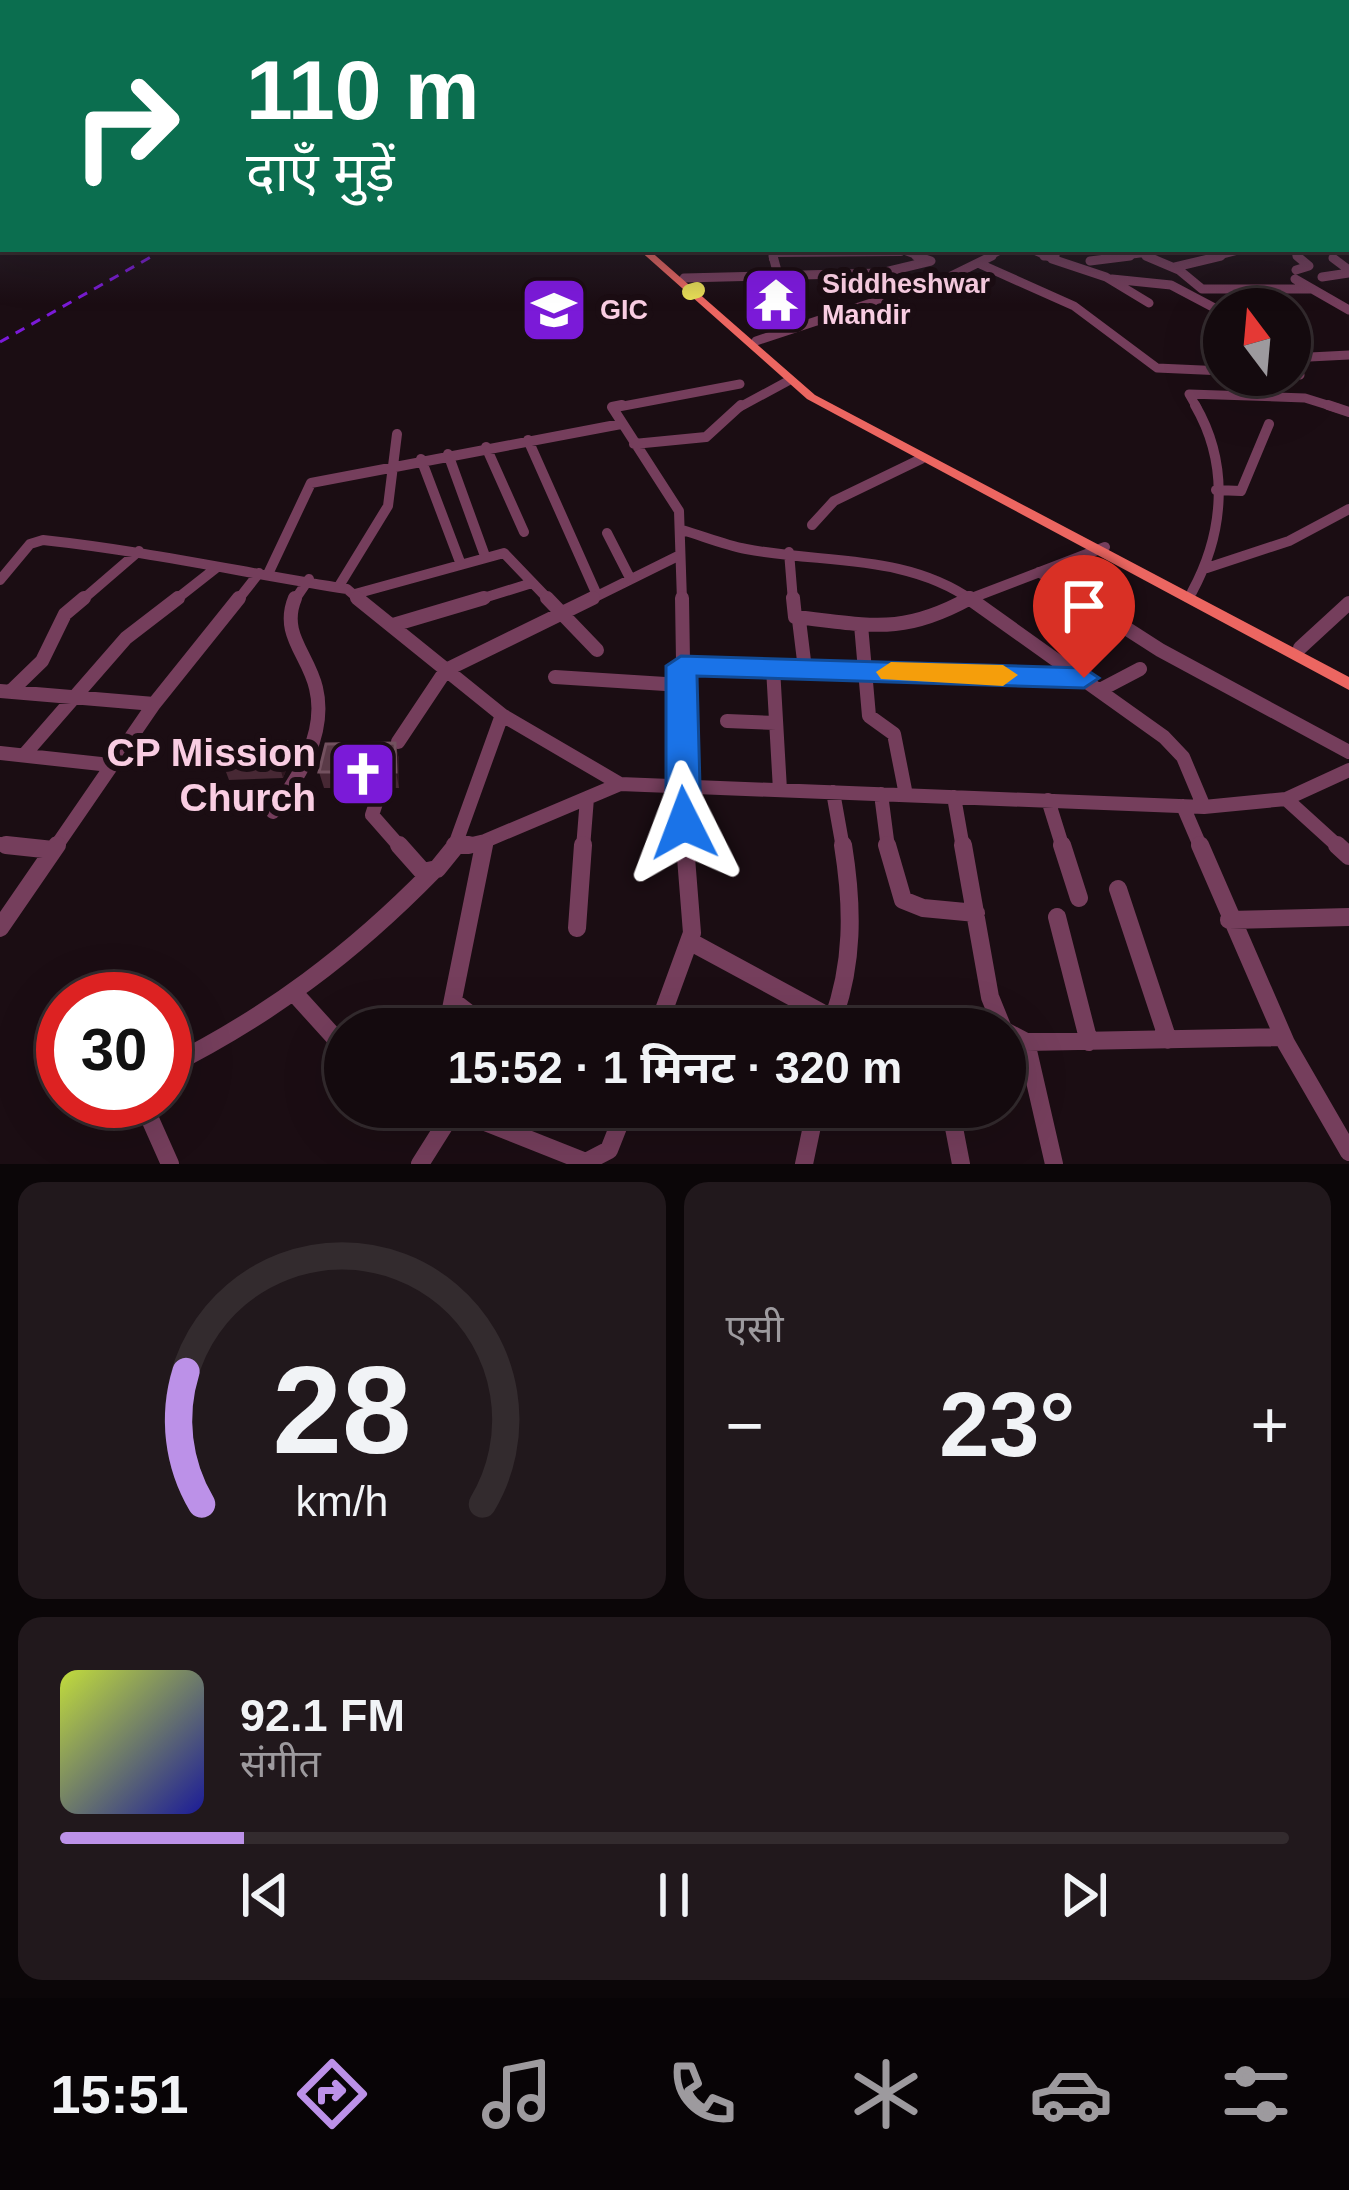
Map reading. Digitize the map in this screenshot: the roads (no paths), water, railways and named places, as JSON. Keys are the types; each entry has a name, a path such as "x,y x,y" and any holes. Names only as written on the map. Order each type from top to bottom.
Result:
{"main road":[{"path":"647,252 797,379 845,410 1349,685"},
{"path":"656,252 788,381 921,459 1349,674"}],"street":[{"path":"777,271 771,257 776,254 874,252 883,271"},
{"path":"690,286 777,271 883,271 931,261 902,252"},
{"path":"756,341 980,264 1000,252"},
{"path":"1035,252 1112,279 1149,304"},
{"path":"1052,259 1058,252"},
{"path":"1137,252 1173,267 1203,289"},
{"path":"1090,262 1168,252"},
{"path":"1173,267 1236,252"},
{"path":"1293,252 1309,266 1295,274 1308,288"},
{"path":"1333,259 1349,272"},
{"path":"980,264 1074,306 1157,368 1203,370"},
{"path":"1322,277 1349,272"},
{"path":"1112,279 1134,277 1203,301"},
{"path":"1311,290 1349,310"},
{"path":"1311,360 1349,356"},
{"path":"634,444 706,437 746,401 788,381"},
{"path":"665,1008 691,942 681,786 682,530 680,511 612,406 740,385"},
{"path":"1192,592 1207,568 1219,525 1211,428 1191,392 1305,398 1349,412"},
{"path":"0,928 154,704 264,574 311,484 389,465 621,424"},
{"path":"1216,490 1241,491 1269,424"},
{"path":"339,586 358,567 393,489 389,465 397,434"},
{"path":"528,440 597,595"},
{"path":"486,447 524,532"},
{"path":"448,454 485,556"},
{"path":"421,459 460,562"},
{"path":"812,525 821,508 851,491 904,474 921,459"},
{"path":"1207,568 1289,541 1349,509"},
{"path":"682,530 743,548 922,572 970,597 1175,747 1204,807"},
{"path":"608,533 630,578"},
{"path":"0,580 7,563 30,544 43,540 140,551 339,586 356,594 502,716 620,784"},
{"path":"799,620 861,625 926,622 970,597 1100,550"},
{"path":"5,691 42,661 65,614 140,551"},
{"path":"789,552 805,669"},
{"path":"398,742 446,670 680,555"},
{"path":"356,594 460,562 510,556 597,650"},
{"path":"24,755 133,632 216,568"},
{"path":"1039,572 1160,650 1349,752"},
{"path":"273,812 293,787 319,709 317,686 290,637 287,616 296,593 309,579"},
{"path":"393,625 532,583"},
{"path":"1300,648 1349,603"},
{"path":"861,625 869,716 895,734 906,795"},
{"path":"681,666 1084,678"},
{"path":"773,668 780,790"},
{"path":"1100,690 1140,669"},
{"path":"555,677 681,685"},
{"path":"5,691 154,704"},
{"path":"192,1053 297,996 353,953 433,872 454,848 502,716"},
{"path":"727,722 776,724"},
{"path":"0,753 110,765"},
{"path":"454,848 485,841 620,784 1204,807 1286,799 1342,774 1349,788"},
{"path":"833,792 849,877 850,947 838,1008"},
{"path":"881,794 890,866 903,900 923,908 976,913"},
{"path":"954,796 990,997 996,1008"},
{"path":"578,928 587,798"},
{"path":"1286,799 1349,856"},
{"path":"377,800 372,814 377,825 414,865 433,872"},
{"path":"1048,800 1078,898"},
{"path":"1183,806 1283,1037 1349,1152"},
{"path":"453,1008 485,841"},
{"path":"0,844 53,850"},
{"path":"1118,889 1168,1040"},
{"path":"1057,917 1089,1042"},
{"path":"1229,920 1349,917"},
{"path":"691,942 813,1008"},
{"path":"297,996 324,1026"},
{"path":"454,1002 462,1008"},
{"path":"1026,1037 1089,1042 1283,1037"},
{"path":"1026,1081 1054,1164"},
{"path":"154,1128 170,1164"},
{"path":"420,1164 440,1128"},
{"path":"499,1128 579,1161 595,1163 609,1150 618,1128"},
{"path":"804,1164 812,1128"},
{"path":"954,1128 961,1164"}],"railway":[{"path":"0,342 160,252"}],"place":[{"name":"Siddheshwar Mandir","path":"776,300"},
{"name":"GIC","path":"554,310"},
{"name":"CP Mission Church","path":"363,774"}]}
